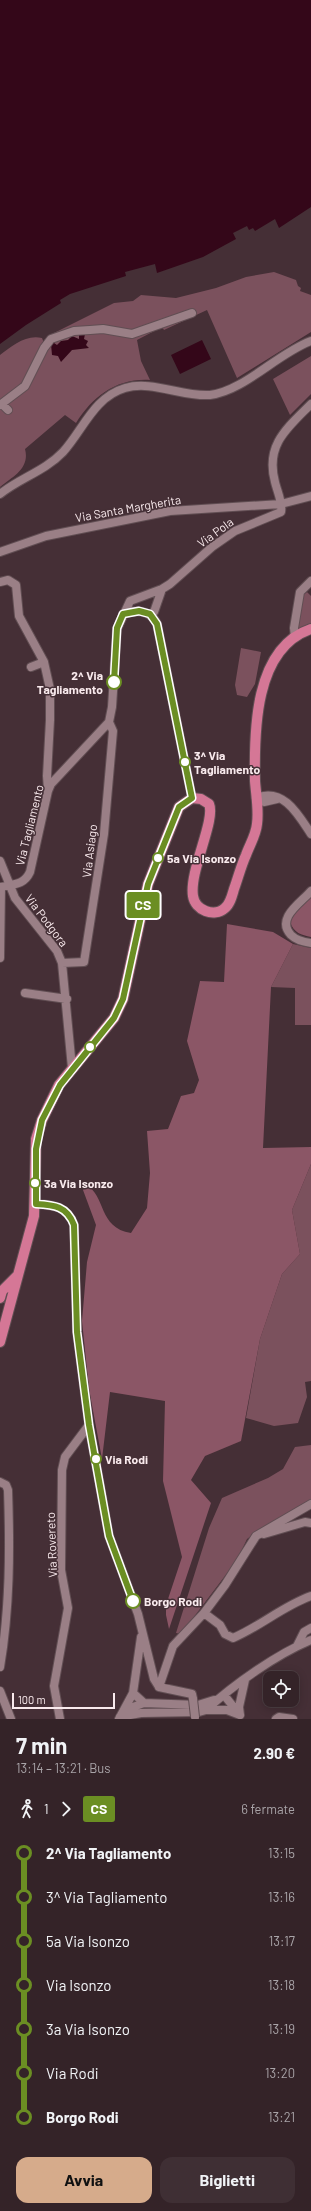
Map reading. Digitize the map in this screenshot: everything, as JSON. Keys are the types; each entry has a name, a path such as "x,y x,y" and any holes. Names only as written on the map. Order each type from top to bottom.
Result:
{"main road":[{"path":"0,1342 36,1204 36,1139 50,1103 60,1085 72,1068 106,1029 123,999 148,884 179,807 192,798 201,799 210,808 208,825 201,845 192,887 193,896 197,906 201,909 212,913 225,909 229,904 256,831 258,815 256,798 256,732 266,676 272,662 294,634 311,629"},
{"path":"1,1294 19,1273"},
{"path":"1,1294 9,1289 12,1295"}],"street":[{"path":"3,406 25,386 44,348 51,339 74,331 103,329 132,334 192,313"},
{"path":"0,494 11,485 54,460 74,437 94,409 106,399 125,388 148,387 210,395 230,389 311,341"},
{"path":"281,504 272,466 274,448 287,429 311,404"},
{"name":"Via Santa Margherita","path":"0,552 46,536 170,511 281,504 311,496"},
{"name":"Via Pola","path":"162,589 235,531 281,512 281,504"},
{"path":"0,582 8,580 16,585 19,616 44,662 50,689 47,776 48,791"},
{"path":"294,634 300,592 311,581"},
{"path":"109,722 112,707 117,628 130,601 162,589"},
{"path":"150,614 154,612 162,589"},
{"path":"123,614 139,611 150,614 157,624 192,798"},
{"path":"31,667 44,662"},
{"name":"Via Tagliamento","path":"9,885 27,880 48,791 55,778 109,722"},
{"name":"Via Asiago","path":"62,963 84,962 104,834 113,731 109,722"},
{"path":"256,798 264,795 280,799 290,804 311,834"},
{"name":"Via Podgora","path":"0,861 15,898 57,951 62,963 67,999 72,1068"},
{"path":"0,958 2,887 9,885"},
{"path":"311,891 288,915 286,929 295,939 311,943"},
{"path":"25,993 67,999"},
{"path":"36,1204 55,1206 63,1209 71,1218 74,1225 77,1332 89,1425 109,1536 138,1614 154,1679 159,1687 192,1694 195,1718"},
{"name":"Via Rovereto","path":"60,1719 54,1686 68,1608 61,1570 62,1470 65,1457 89,1425"},
{"path":"0,1482 6,1485 8,1490 10,1563 5,1637 0,1666"},
{"path":"159,1687 173,1646 204,1613 225,1585 256,1536 311,1504"},
{"path":"256,1536 305,1522 311,1523"},
{"path":"204,1613 220,1625 225,1634 233,1638 251,1630 291,1603 311,1596"},
{"path":"298,1646 304,1632 311,1628"},
{"path":"120,1718 133,1693 142,1634"},
{"path":"206,1710 244,1680 298,1646 311,1640"},
{"path":"241,1717 238,1707 244,1680"},
{"path":"0,1691 10,1719"},
{"path":"133,1693 144,1704"},
{"path":"120,1718 133,1707 144,1704 198,1705 221,1697"},
{"path":"221,1697 227,1710"},
{"path":"221,1697 241,1717"},
{"path":"120,1718 141,1712 199,1712 206,1710 227,1710 241,1717"},
{"path":"276,1719 279,1717 293,1719"}],"shaded area":[{"path":"0,0 311,0 311,207 279,228 275,219 255,231 253,228 249,230 247,226 233,233 236,239 203,257 157,273 155,264 125,272 126,276 70,294 60,300 61,303 26,325 0,344"},
{"path":"274,272 296,280 298,286 301,288 300,291 311,295 311,332 237,378 207,310 164,330 162,327 137,340 141,361 150,380 127,382 107,391 90,405 76,423 65,415 25,449 25,461 20,471 0,487 0,355 25,339 36,337 42,338 44,343 50,335 114,303 133,301 141,295 176,298 216,288 246,277"},
{"path":"79,334 85,334 84,339 88,341 86,345 89,348 72,350 61,362 58,356 52,355 51,344 54,343 57,345 61,341 68,340 72,336 79,339"},
{"path":"202,340 211,359 180,374 171,355"},
{"path":"311,356 311,394 290,415 273,379"},
{"path":"307,592 311,596 311,624 298,630 300,597"},
{"path":"241,648 261,652 255,684 247,697 237,695 235,685"},
{"path":"311,896 311,937 298,933 290,922 295,911"},
{"path":"227,924 273,932 293,944 271,987 263,1148 311,1147 311,1164 292,1210 300,1254 282,1274 260,1339 241,1441 205,1456 191,1480 211,1503 169,1629 166,1615 166,1605 182,1557 163,1481 165,1401 110,1392 102,1459 89,1389 82,1321 87,1262 96,1225 83,1190 86,1185 92,1190 97,1196 108,1218 113,1225 120,1230 131,1233 147,1208 150,1173 147,1131 168,1129 181,1096 194,1093 199,1080 187,1041 200,981 224,982"},
{"path":"293,944 311,948 311,1025 295,1025 295,988 271,987"},
{"path":"311,1164 311,1381 305,1382 307,1397 298,1423 274,1426 246,1418 260,1339 282,1274 300,1254 292,1210"},
{"path":"311,1445 311,1502 261,1529 247,1539 237,1560 181,1634 176,1633 209,1528 222,1498 268,1478 283,1469 295,1447"}],"bus line":[{"name":"CS","path":"114,682 117,628 120,618 123,614 133,611 150,614 157,624 192,798 186,800 179,807 148,884 135,938 123,999 114,1018 106,1029 72,1068 60,1085 42,1120 36,1139 35,1175 36,1204 51,1205 63,1209 71,1218 74,1225 76,1237 77,1332 84,1396 109,1536 133,1601"}],"place":[{"name":"2^ Via Tagliamento","path":"114,682"},
{"name":"3^ Via Tagliamento","path":"185,762"},
{"name":"5a Via Isonzo","path":"158,858"},
{"name":"3a Via Isonzo","path":"35,1183"},
{"name":"Via Rodi","path":"96,1459"},
{"name":"Borgo Rodi","path":"133,1601"}]}
